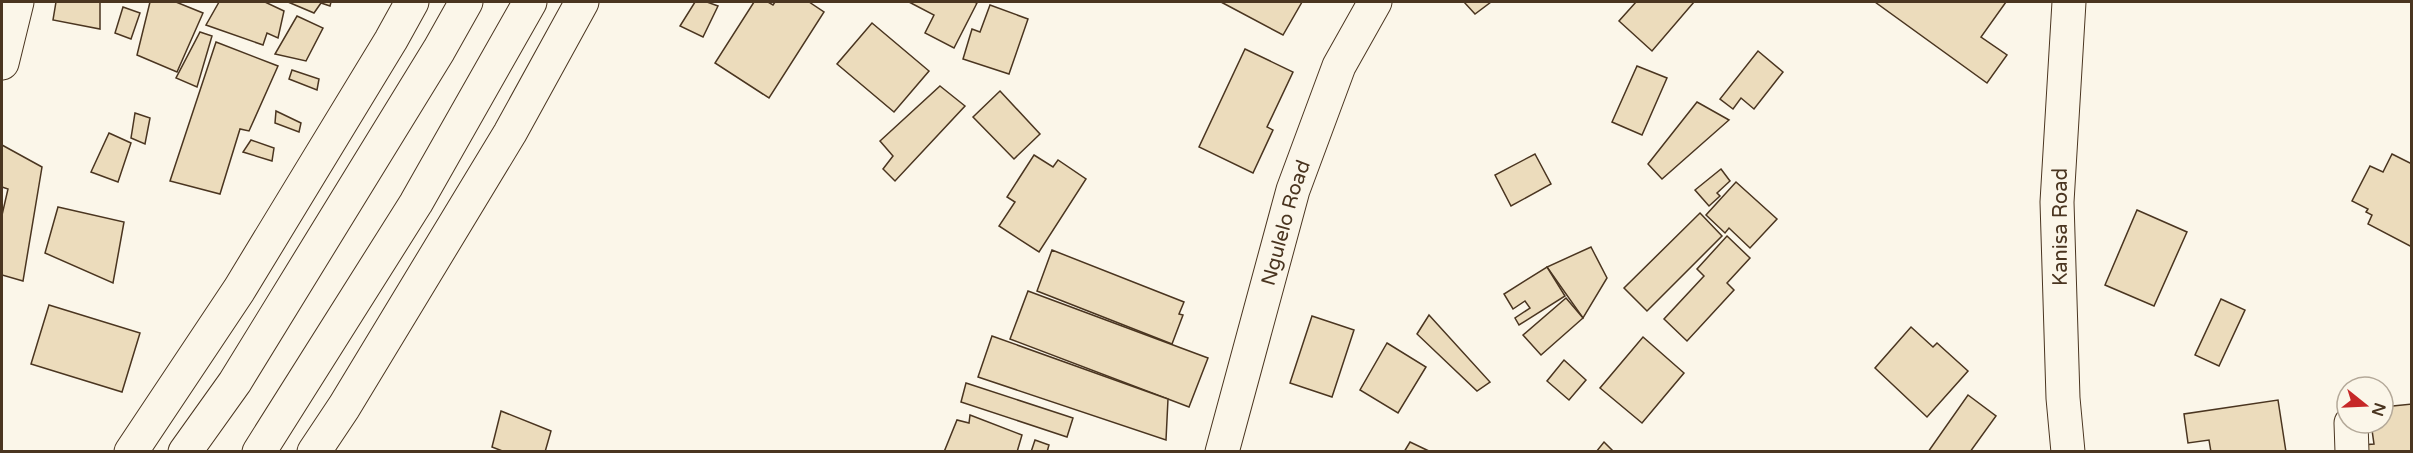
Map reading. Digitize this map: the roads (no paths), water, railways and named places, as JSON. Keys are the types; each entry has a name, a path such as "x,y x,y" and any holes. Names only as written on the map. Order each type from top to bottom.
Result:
{"main road":[{"path":"2,63 16,2"},
{"path":"131,452 239,290 412,2"},
{"path":"185,452 241,372 439,50 466,2"},
{"path":"259,452 416,203 530,2"},
{"path":"315,452 510,133 582,2"},
{"name":"Ngulelo Road","path":"1222,452 1293,190 1339,66 1375,2"},
{"name":"Kanisa Road","path":"2068,452 2063,398 2057,202 2069,2"},
{"path":"2351,435 2352,452"}]}
